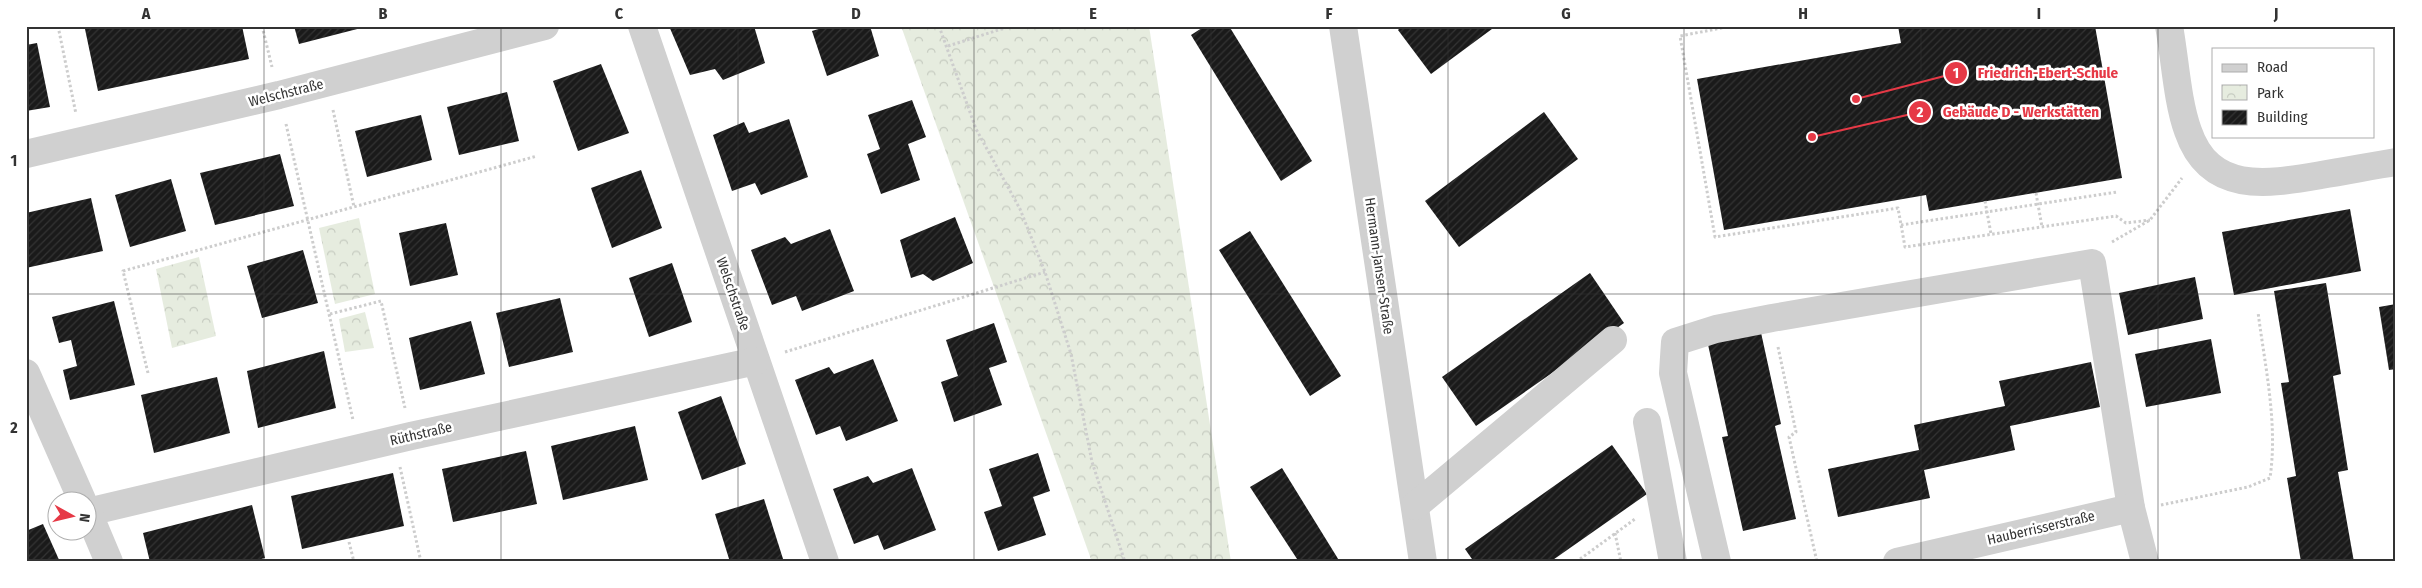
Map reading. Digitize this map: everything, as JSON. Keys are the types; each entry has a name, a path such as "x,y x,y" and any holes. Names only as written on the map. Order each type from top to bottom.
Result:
{"street":[{"name":"Welschstraße","path":"26,154 279,95 545,26"},
{"name":"Welschstraße","path":"642,26 825,562"},
{"name":"Hermann-Jansen-Straße","path":"1344,26 1423,562"},
{"path":"2169,26 2188,131 2200,154 2225,175 2240,181 2259,184 2278,183 2396,162"},
{"path":"1717,562 1673,373 1675,342 1716,329 1772,318 2092,263 2131,508 2145,562"},
{"path":"1415,506 1613,340"},
{"name":"Rüthstraße","path":"98,510 403,438 756,361"},
{"path":"26,373 78,490"},
{"path":"1647,422 1673,562"},
{"name":"Hauberrisserstraße","path":"1897,562 2131,508"},
{"path":"98,536 109,562"}],"path":[{"path":"58,26 82,141"},
{"path":"262,26 360,448"},
{"path":"939,26 948,46 976,129 1020,209 1045,272 1070,354 1092,462 1125,562"},
{"path":"948,46 1011,26"},
{"path":"1732,26 1680,36 1715,237 1898,208 1905,247 2116,216 2126,223 2150,220"},
{"path":"326,83 354,207"},
{"path":"2092,263 2108,244 2150,220 2200,154"},
{"path":"148,373 123,271 537,156"},
{"path":"1901,225 2116,192"},
{"path":"2036,193 2042,227"},
{"path":"1985,201 1991,234"},
{"path":"756,361 1045,272"},
{"path":"330,314 381,301 403,438 420,562"},
{"path":"2131,508 2166,504 2248,487 2270,478 2274,452 2272,415 2258,312"},
{"path":"1772,318 1796,432 1789,437 1817,562"},
{"path":"1576,562 1662,499"},
{"path":"1616,533 1622,562"},
{"path":"349,542 354,562"}],"green space":[{"path":"901,26 1149,26 1231,562 1092,562"},
{"path":"359,218 375,294 335,304 319,228"},
{"path":"199,257 216,336 172,348 156,269"},
{"path":"365,312 374,348 345,352 339,319"}],"building":[{"path":"98,26 242,26 249,59 98,91 85,29"},
{"path":"294,26 365,26 365,27 299,44"},
{"path":"669,26 754,26 765,63 723,80 715,69 690,75"},
{"path":"828,26 870,26 879,56 827,76 812,31"},
{"path":"1205,26 1229,26 1312,161 1281,181 1191,35"},
{"path":"1402,26 1496,26 1431,74 1398,30"},
{"path":"1898,26 2095,26 2122,178 1929,211 1926,195 1724,230 1697,79 1901,43"},
{"path":"37,43 50,107 26,111 26,45"},
{"path":"601,64 629,133 578,151 553,81"},
{"path":"507,92 519,141 459,155 447,107"},
{"path":"912,100 926,137 908,144 920,180 881,194 867,154 880,149 868,115"},
{"path":"1544,112 1578,159 1459,247 1425,201"},
{"path":"421,115 432,160 367,177 355,131"},
{"path":"789,119 808,177 761,195 755,183 732,191 713,135 744,122 749,133"},
{"path":"280,154 294,206 215,225 200,173"},
{"path":"641,170 662,228 612,248 591,188"},
{"path":"171,179 186,231 130,247 115,195"},
{"path":"91,198 103,251 26,268 26,213"},
{"path":"2350,209 2361,271 2234,295 2222,232"},
{"path":"955,217 973,263 933,281 923,274 911,278 900,240"},
{"path":"446,223 458,275 410,286 399,233"},
{"path":"830,229 854,291 802,311 796,296 772,305 751,250 785,237 791,244"},
{"path":"1250,231 1341,376 1310,396 1219,250"},
{"path":"303,250 318,303 262,318 247,266"},
{"path":"672,263 692,322 649,337 629,278"},
{"path":"1590,273 1624,323 1476,426 1442,377"},
{"path":"2195,277 2203,319 2128,335 2119,293"},
{"path":"2326,283 2341,374 2333,376 2348,470 2338,472 2354,562 2301,562 2287,478 2296,476 2281,383 2289,382 2274,291"},
{"path":"560,298 573,352 509,367 496,313"},
{"path":"114,301 135,385 70,400 63,370 77,366 71,340 59,343 52,317"},
{"path":"2396,304 2396,369 2389,370 2379,307"},
{"path":"471,321 485,374 420,390 409,338"},
{"path":"994,323 1007,362 989,368 1002,405 954,422 941,382 958,376 946,340"},
{"path":"1760,328 1781,424 1775,426 1796,519 1743,531 1722,437 1728,436 1707,340"},
{"path":"2211,339 2221,393 2146,407 2135,354"},
{"path":"324,351 336,408 258,428 247,371"},
{"path":"873,359 898,421 846,441 840,426 816,435 795,380 829,367 834,374"},
{"path":"2091,362 2100,407 2010,426 2015,450 1924,470 1930,498 1838,517 1828,469 1919,450 1914,425 2005,406 1999,381"},
{"path":"217,377 230,433 154,453 141,395"},
{"path":"721,396 746,464 702,480 678,412"},
{"path":"635,426 648,480 563,500 551,446"},
{"path":"1612,445 1647,494 1550,562 1474,562 1465,549"},
{"path":"526,451 537,504 453,522 442,469"},
{"path":"1038,453 1050,491 1033,497 1046,535 998,551 984,512 1002,506 989,469"},
{"path":"912,468 936,530 884,550 878,535 854,544 833,489 868,476 873,483"},
{"path":"1282,468 1340,562 1299,562 1250,487"},
{"path":"393,473 404,526 302,549 291,496"},
{"path":"764,499 784,562 730,562 715,514"},
{"path":"252,505 265,558 250,562 150,562 143,533"},
{"path":"43,524 48,540 50,540 60,562 26,562 26,531"}],"place":[{"name":"Friedrich-Ebert-Schule","path":"1856,99"},
{"name":"Gebäude D - Werkstätten","path":"1812,137"}]}
